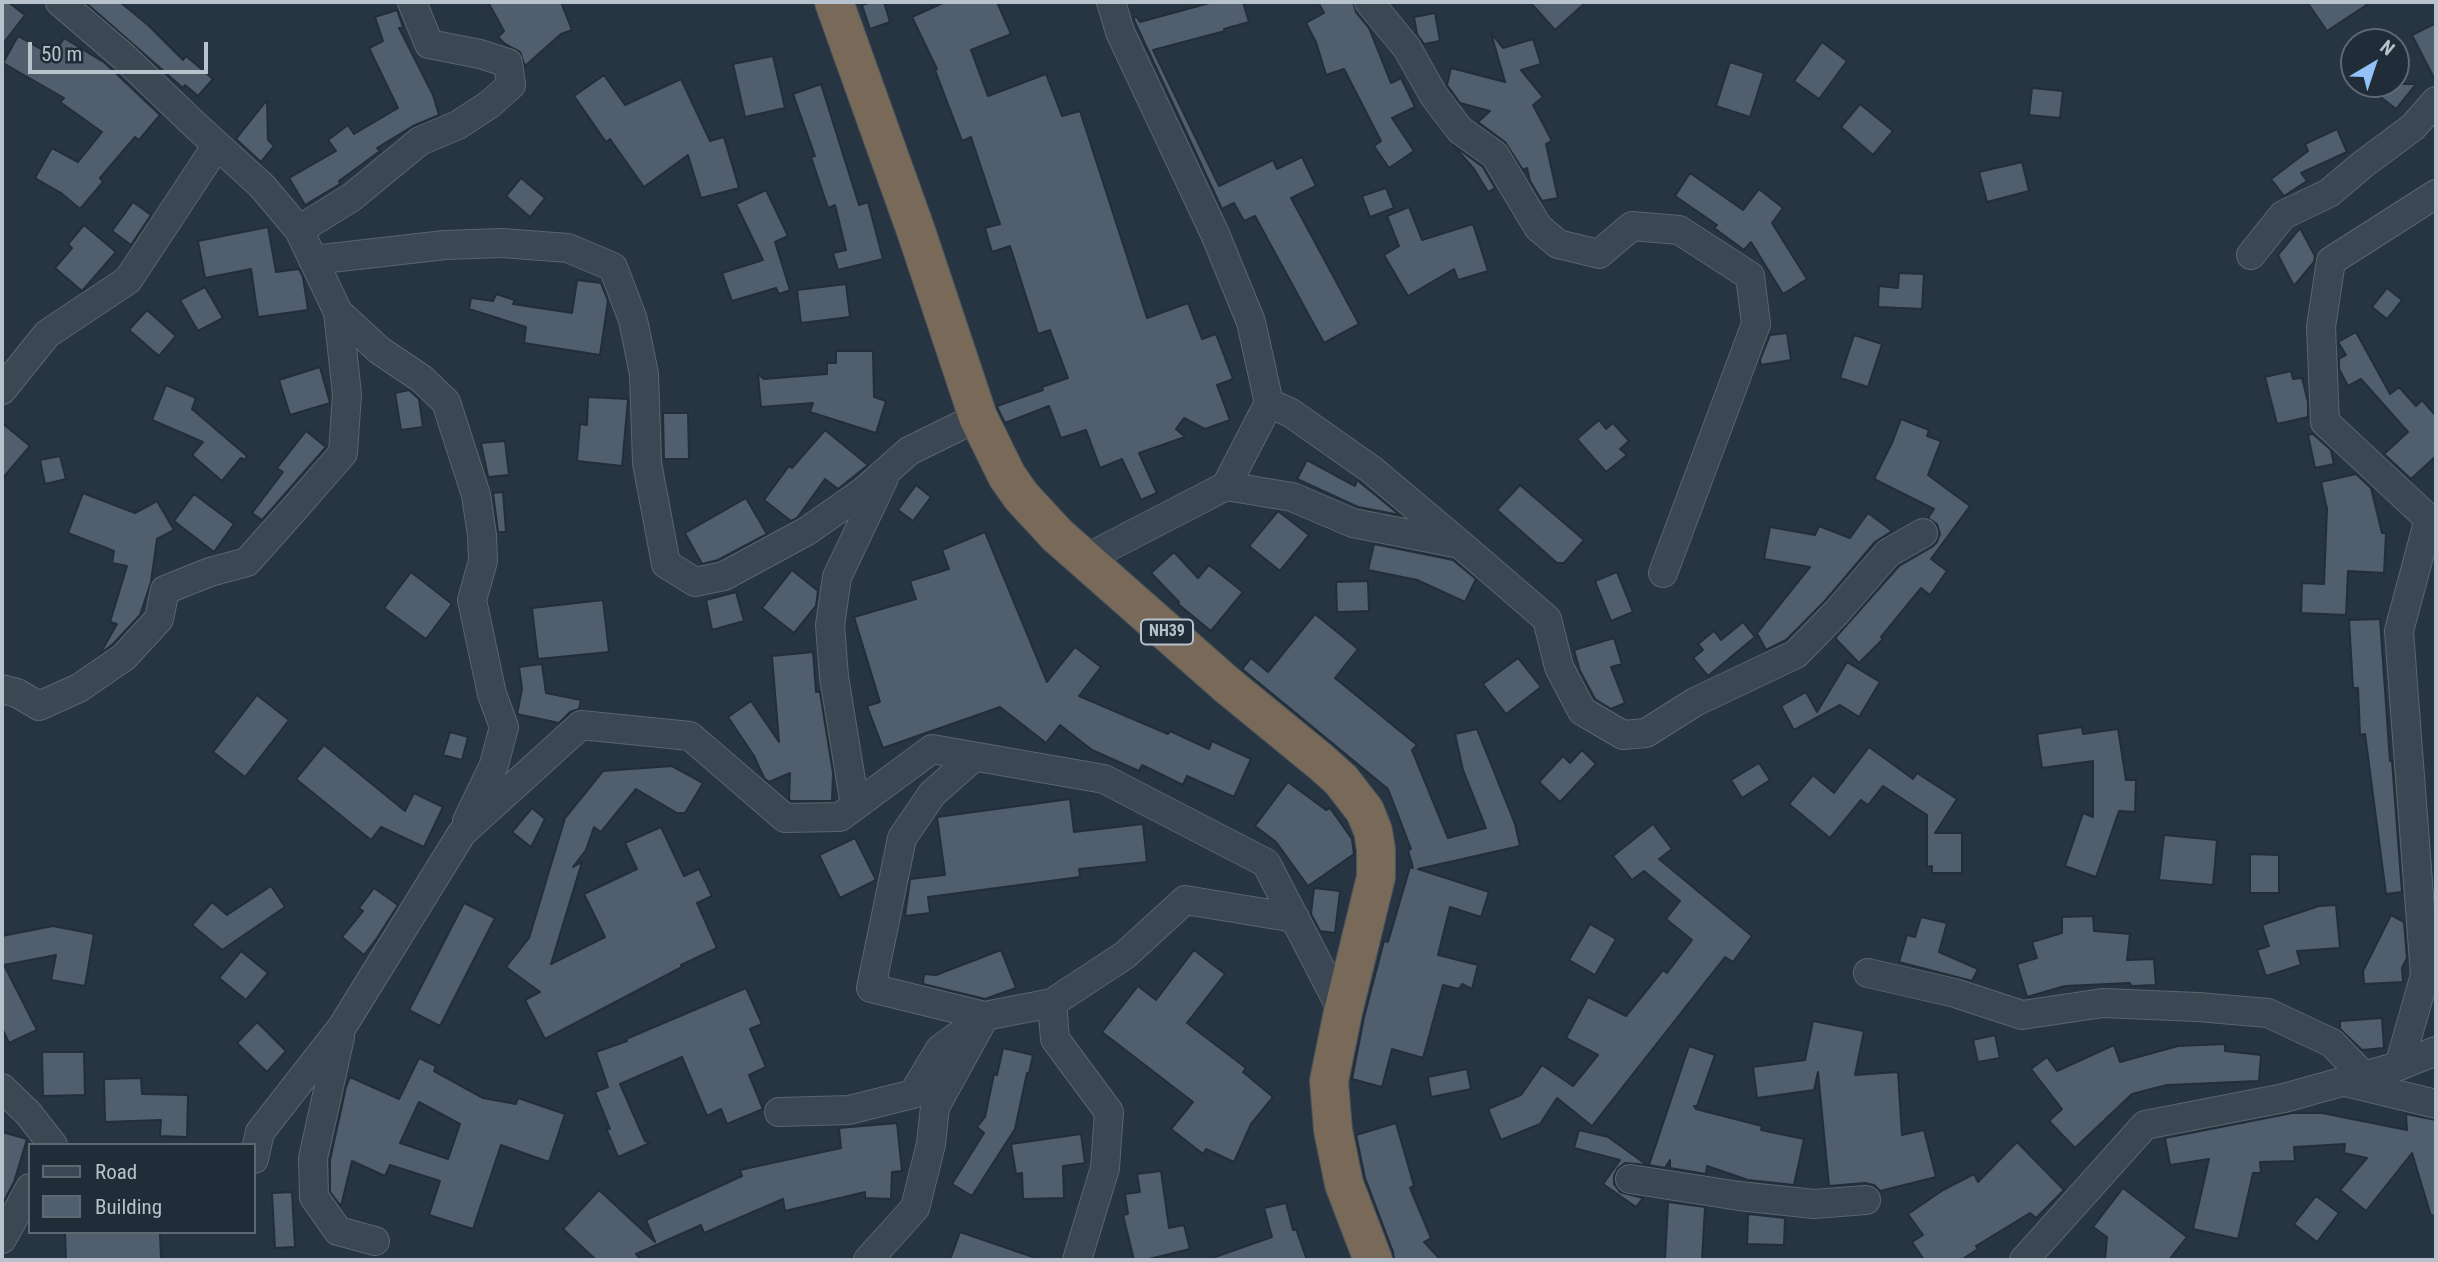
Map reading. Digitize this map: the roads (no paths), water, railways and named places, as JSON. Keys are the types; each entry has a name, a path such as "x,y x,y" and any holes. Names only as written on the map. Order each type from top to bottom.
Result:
{"highway":[{"name":"NH39","path":"834,2 916,231 978,417 1007,476 1021,496 1057,535 1227,685 1321,762 1341,780 1365,811 1377,849 1376,877 1329,1081 1333,1130 1344,1184 1373,1260"}],"street":[{"path":"2,689 17,692 39,706 79,688 124,657 159,618 165,590 210,572 247,562 343,453 347,394 338,312 299,230 262,186 124,57 60,2"},
{"path":"299,230 352,197 420,141 458,125 490,104 511,85 508,63 480,54 429,44 412,2"},
{"path":"1085,559 1226,486 1269,403 1251,322 1215,234 1120,32 1111,2"},
{"path":"1369,2 1407,48 1434,96 1460,130 1495,155 1538,227 1559,244 1599,254 1632,226 1679,230 1750,276 1756,324 1663,573"},
{"path":"2251,254 2283,215 2329,193 2413,127 2436,100"},
{"path":"2,390 47,334 128,280 217,145"},
{"path":"2399,1066 2425,975 2399,631 2429,519 2325,422 2321,327 2331,261 2436,194"},
{"path":"313,260 445,245 502,243 568,248 614,267 633,320 644,374 647,463 666,564 695,582 724,576 807,531 864,491 909,451 978,417"},
{"path":"256,1150 260,1132 342,1027 462,833 494,765 504,727 489,680 472,600 483,561 476,495 446,402 422,379 379,349 338,312"},
{"path":"1269,403 1290,413 1372,470 1547,619 1559,667 1582,711 1623,735 1646,733 1695,702 1796,654 1888,553 1923,533"},
{"path":"855,805 834,677 830,625 837,577 889,468"},
{"path":"1226,486 1292,497 1353,523 1460,544"},
{"path":"462,833 581,724 691,736 785,818 840,817 932,749 1104,779 1266,863 1343,1012"},
{"path":"974,757 932,794 901,838 871,988 985,1016 1052,1003 1125,955 1185,900 1295,918"},
{"path":"1868,973 1955,993 2022,1014 2103,1003 2267,1013 2332,1043 2353,1079 2436,1104"},
{"path":"1052,1003 1055,1039 1110,1112 1105,1168 1077,1260"},
{"path":"779,1112 849,1110 913,1094 940,1049 985,1016"},
{"path":"868,1260 915,1208 931,1144 936,1107 985,1016"},
{"path":"342,1027 313,1158 314,1197 338,1231 375,1241"},
{"path":"2024,1260 2145,1125 2284,1098 2399,1066 2436,1051"},
{"path":"2,1088 28,1113 51,1143"},
{"path":"1630,1179 1738,1196 1814,1203 1866,1200"},
{"path":"2,1239 28,1192"}]}
